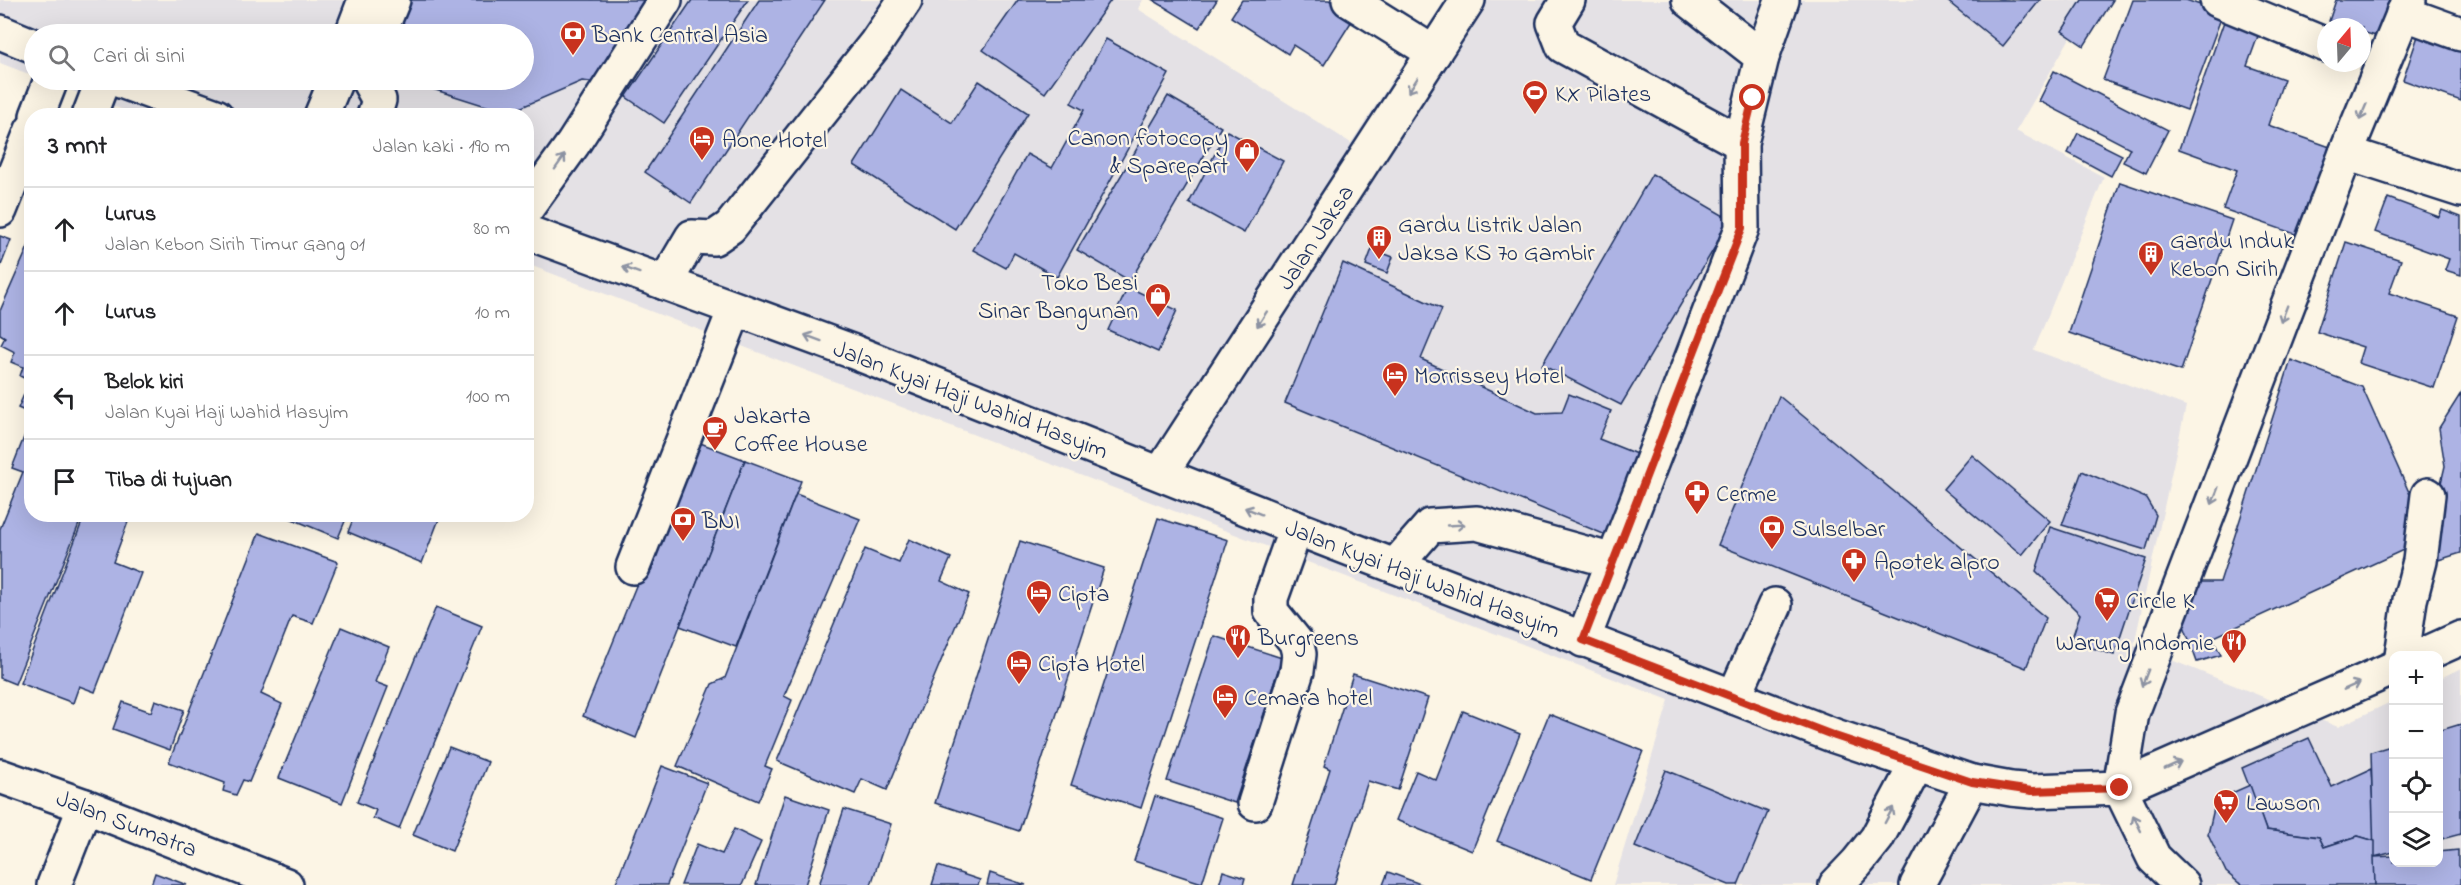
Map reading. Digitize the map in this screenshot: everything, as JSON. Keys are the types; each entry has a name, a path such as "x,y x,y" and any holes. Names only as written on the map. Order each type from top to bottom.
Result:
{"street":[{"path":"356,24 365,0"},
{"path":"383,24 393,0"},
{"path":"534,203 665,0"},
{"path":"665,283 692,237 714,238 730,227 876,43 905,0"},
{"path":"1350,0 1434,53"},
{"name":"Jalan Jaksa","path":"1161,473 1468,0"},
{"path":"1568,0 1554,23 1563,45 1742,143"},
{"path":"1689,0 1762,57"},
{"path":"1583,640 1742,228 1742,143 1762,57 1782,0"},
{"path":"2217,0 2317,41"},
{"path":"2182,885 2154,858 2120,788 2132,713 2346,153 2372,64 2406,7 2461,34"},
{"path":"0,32 24,42"},
{"path":"40,108 47,90"},
{"path":"92,108 99,90"},
{"path":"145,90 194,108"},
{"path":"324,108 332,90"},
{"path":"374,90 379,100 376,108"},
{"path":"0,210 18,141"},
{"path":"2346,153 2461,190"},
{"name":"Jalan Kyai Haji Wahid Hasyim","path":"534,218 665,283 865,357 1583,640 1835,736 1972,782 2032,791 2120,788 2389,670"},
{"path":"633,567 735,309"},
{"path":"2403,651 2410,600 2420,561 2428,495"},
{"path":"1395,567 1430,526 1477,523 1613,561"},
{"path":"1255,803 1297,671 1299,654 1296,642 1271,611 1271,598 1296,528"},
{"path":"1734,697 1775,605"},
{"path":"2432,651 2461,638"},
{"path":"1836,885 1877,838 1917,763"},
{"name":"Jalan Sumatra","path":"0,776 85,806 286,885"},
{"path":"1917,885 1972,782"},
{"path":"54,885 85,806"}],"shaded area":[{"path":"0,0 1143,0 1138,9 1351,143 1445,0 2092,0 2016,131 2104,177 2034,350 2186,406 2134,645 2338,727 2389,703 2389,867 2443,867 2443,677 2461,668 2461,885 1613,885 1669,700 534,267 534,108 118,108 70,90 534,90 534,24 24,24 24,72 0,63"}],"building":[{"name":"Bank Central Asia","path":"405,0 653,0 607,84 582,81 520,108 492,108 436,90 534,90 534,24 395,24"},
{"path":"692,0 748,0 664,123 626,97"},
{"path":"759,0 825,0 691,203 645,172"},
{"path":"1018,0 1111,0 1045,93 983,50"},
{"path":"1153,0 1217,0 1199,28"},
{"path":"1242,0 1329,0 1355,16 1324,65 1293,45 1288,54 1231,17"},
{"path":"1946,0 2040,0 2003,46"},
{"path":"2082,0 2113,0 2084,46 2062,31"},
{"path":"2133,0 2186,0 2223,13 2187,110 2103,80"},
{"path":"2336,0 2397,0 2387,32 2378,30 2376,36 2371,35 2371,18 2330,18"},
{"path":"2227,13 2262,25 2247,66 2284,79 2268,125 2330,147 2298,235 2223,209 2237,170 2179,149"},
{"path":"2420,30 2461,45 2461,101 2403,80"},
{"path":"1106,39 1169,74 1057,277 1014,253 1006,268 973,250 1027,154 1052,168 1084,110 1071,103"},
{"path":"2054,71 2168,130 2146,173 2123,162 2130,148 2039,101"},
{"path":"979,81 1028,113 955,229 854,165 901,90 952,123"},
{"path":"1168,96 1221,127 1130,281 1077,250"},
{"path":"1227,131 1283,161 1244,233 1189,203"},
{"path":"2078,133 2122,155 2111,176 2068,153"},
{"path":"1652,174 1731,220 1621,405 1542,365"},
{"name":"Gardu Induk Kebon Sirih","path":"2120,182 2232,220 2181,371 2069,333"},
{"path":"2388,198 2439,217 2442,210 2461,217 2461,275 2445,270 2449,259 2375,232"},
{"path":"0,236 11,240 0,268"},
{"path":"2346,242 2401,260 2389,293 2458,316 2434,388 2358,363 2363,347 2317,332"},
{"name":"Gardu Listrik Jalan Jaksa KS 70 Gambir","path":"1372,249 1393,257 1387,273 1366,265"},
{"path":"24,256 24,378 20,376 23,367 11,362 15,352 1,345 5,337 0,334 0,311"},
{"name":"Morrissey Hotel","path":"1343,263 1442,309 1421,359 1537,413 1562,412 1569,394 1611,411 1599,439 1639,455 1606,535 1285,403"},
{"path":"1128,287 1177,310 1158,352 1108,330"},
{"path":"2291,360 2362,387 2412,499 2412,546 2212,638 2221,655 2197,662 2182,620 2200,582 2220,582"},
{"path":"2461,393 2461,553 2435,561 2426,547 2445,466 2439,428"},
{"path":"24,394 24,411 18,408"},
{"path":"1779,396 2046,618 2026,668 1718,545"},
{"path":"24,437 24,522 80,522 15,684 0,678 0,529 23,472 12,468"},
{"name":"BNI","path":"695,441 745,460 636,738 583,716"},
{"path":"1972,455 2050,521 2022,555 1943,489"},
{"path":"745,460 801,481 736,647 680,626"},
{"path":"2082,471 2146,498 2156,515 2146,550 2062,525"},
{"path":"796,494 860,519 784,696 792,700 765,766 772,769 758,801 677,766 712,684 725,678"},
{"path":"1158,518 1228,540 1141,808 1071,785"},
{"path":"82,522 128,522 113,562 141,573 95,692 79,686 73,703 20,683"},
{"path":"299,522 345,522 338,538"},
{"path":"352,522 438,522 422,563 348,532"},
{"path":"2050,527 2146,559 2114,655 2071,641 2080,614 2036,571"},
{"path":"259,533 338,562 313,623 292,616 261,694 282,704 249,782 243,780 236,795 223,791 225,783 169,762"},
{"path":"909,539 951,558 941,581 969,594 887,790 862,779 855,794 777,761 865,549 899,563"},
{"name":"Cipta Hotel","path":"1020,541 1104,568 1019,831 935,803"},
{"path":"436,607 482,626 399,829 373,818 376,810 357,802"},
{"path":"341,627 389,647 375,682 388,687 342,803 279,778"},
{"name":"Cemara hotel","path":"1214,636 1282,658 1235,803 1167,781"},
{"path":"1353,674 1428,698 1398,790 1368,781 1334,885 1293,885 1330,769 1324,766"},
{"path":"155,700 184,710 170,750 113,729 123,702 151,712"},
{"path":"1463,711 1520,734 1472,851 1396,820 1416,771 1436,780"},
{"path":"1549,714 1643,751 1591,879 1497,841"},
{"path":"2461,724 2461,834 2443,839 2443,759 2443,729"},
{"path":"2309,738 2332,787 2371,769 2375,841 2358,836 2324,847 2319,837 2266,830 2242,768"},
{"path":"449,747 488,762 452,851 413,835"},
{"path":"2389,747 2389,853 2374,857 2371,752"},
{"path":"662,766 707,783 667,885 615,885"},
{"path":"1666,770 1768,812 1738,885 1729,885 1635,847"},
{"path":"2250,785 2266,830 2319,837 2324,847 2358,836 2375,841 2375,885 2243,885 2239,883 2226,872 2208,834 2216,800"},
{"path":"785,795 829,810 805,885 756,885"},
{"path":"1155,796 1223,818 1202,883 1134,861"},
{"path":"844,809 891,824 871,885 819,885"},
{"path":"734,829 761,842 742,885 681,885 697,844 722,854"},
{"path":"2458,850 2461,885 2375,885 2374,857 2389,856 2389,867 2443,867 2443,852"},
{"path":"938,866 980,880 978,885 932,885"},
{"path":"1223,871 1245,878 1243,885 1219,885"},
{"path":"1388,872 1423,885 1383,885"},
{"path":"155,873 187,885 151,885"},
{"path":"990,873 1026,885 987,885"}],"place":[{"name":"Bank Central Asia","path":"573,57"},
{"name":"KX Pilates","path":"1535,116"},
{"name":"Aone Hotel","path":"702,162"},
{"name":"Canon fotocopy & Sparepart","path":"1247,174"},
{"name":"Gardu Listrik Jalan Jaksa KS 70 Gambir","path":"1379,261"},
{"name":"Gardu Induk Kebon Sirih","path":"2151,277"},
{"name":"Toko Besi Sinar Bangunan","path":"1158,319"},
{"name":"Morrissey Hotel","path":"1395,398"},
{"name":"Jakarta Coffee House","path":"715,452"},
{"name":"Cerme","path":"1697,516"},
{"name":"BNI","path":"683,543"},
{"name":"Sulselbar","path":"1772,551"},
{"name":"Apotek alpro","path":"1854,584"},
{"name":"Cipta","path":"1039,616"},
{"name":"Circle K","path":"2107,623"},
{"name":"Burgreens","path":"1238,660"},
{"name":"Warung Indomie","path":"2234,665"},
{"name":"Cipta Hotel","path":"1019,686"},
{"name":"Cemara hotel","path":"1225,720"},
{"name":"Lawson","path":"2226,825"}],"route":[{"path":"1753,98 1742,143 1742,228 1583,640 1835,736 1972,782 2032,791 2120,788"}]}
